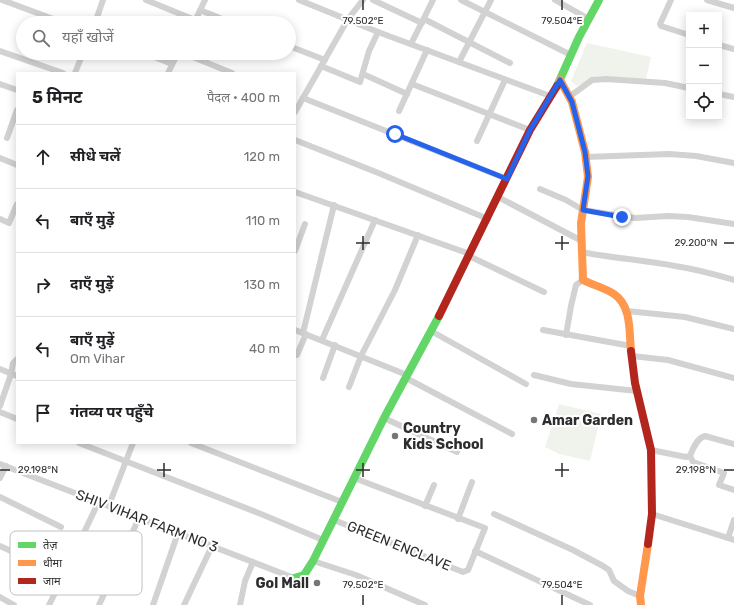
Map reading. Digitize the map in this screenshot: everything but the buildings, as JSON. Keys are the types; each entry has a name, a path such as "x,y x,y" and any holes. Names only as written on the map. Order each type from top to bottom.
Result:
{"street":[{"path":"2,0 45,16"},
{"path":"97,16 103,0"},
{"path":"146,0 182,16"},
{"path":"198,16 205,0"},
{"path":"299,0 378,32 550,96"},
{"path":"296,109 299,99 323,63 348,19 363,0"},
{"path":"374,0 470,42 510,63"},
{"path":"411,44 433,0"},
{"path":"461,0 571,55"},
{"path":"460,62 491,0"},
{"path":"555,0 589,19"},
{"path":"294,578 304,576 313,561 384,418 431,331 488,219 530,130 560,80 599,0"},
{"path":"671,0 660,24 661,26 686,34"},
{"path":"707,0 734,8"},
{"path":"200,10 215,16"},
{"path":"296,50 360,82 378,32"},
{"path":"722,46 734,49"},
{"path":"399,111 427,50"},
{"path":"0,51 16,57"},
{"path":"26,60 60,72"},
{"path":"75,72 80,60"},
{"path":"162,60 172,64"},
{"path":"168,72 174,60"},
{"path":"200,60 230,72"},
{"path":"363,74 406,94"},
{"path":"569,96 592,80 606,79 665,83 686,87"},
{"path":"477,141 506,80"},
{"path":"560,80 572,102 586,157 588,176 580,240 583,280"},
{"path":"0,84 16,90"},
{"path":"412,84 530,130"},
{"path":"722,95 734,97"},
{"path":"299,99 507,179"},
{"path":"7,138 16,113"},
{"path":"296,140 488,219"},
{"path":"586,157 669,154 696,156 734,163"},
{"path":"0,158 16,165"},
{"path":"540,189 566,200 583,210 628,217 688,217 734,224"},
{"path":"296,192 418,235 469,255 544,292"},
{"path":"498,197 580,240"},
{"path":"296,354 304,333 334,205"},
{"path":"0,219 9,223 16,206"},
{"path":"322,340 375,220"},
{"path":"296,248 305,224"},
{"path":"350,387 361,356 395,290 418,235"},
{"path":"581,252 675,266 734,280"},
{"path":"583,280 614,294 621,300 627,310 637,391 651,450 652,514 640,605"},
{"path":"566,335 576,286 583,280"},
{"path":"627,310 685,317 734,329"},
{"path":"296,330 361,356 406,376 512,434"},
{"path":"542,330 631,346"},
{"path":"431,331 526,384"},
{"path":"323,378 335,346"},
{"path":"632,356 668,360 734,378"},
{"path":"0,406 14,375 13,363 16,360"},
{"path":"0,369 14,375"},
{"path":"534,375 571,384 637,391"},
{"path":"0,412 16,419"},
{"path":"384,418 458,452"},
{"path":"690,456 694,447 702,437 706,436 734,444"},
{"path":"82,444 261,514 323,540"},
{"path":"109,506 133,444"},
{"path":"194,444 342,502"},
{"path":"651,450 686,457 690,456"},
{"path":"690,456 693,462 724,473 719,485 734,490"},
{"path":"0,478 3,465"},
{"name":"SHIV VIHAR FARM NO 3","path":"3,465 294,578"},
{"path":"354,478 458,518 472,482"},
{"path":"425,506 434,485"},
{"path":"0,497 61,528"},
{"path":"84,531 98,501"},
{"path":"494,514 574,550 609,570 614,581 628,591 640,596"},
{"path":"652,514 731,539 734,520"},
{"path":"133,531 139,518"},
{"name":"GREEN ENCLAVE","path":"334,520 463,572 468,570 485,528 458,518"},
{"path":"153,605 178,533"},
{"path":"0,546 10,551"},
{"path":"184,605 212,546"},
{"path":"475,551 590,605"},
{"path":"313,561 356,576 424,605"},
{"path":"240,605 245,581 253,562"},
{"path":"49,605 54,595"},
{"path":"99,605 104,595"},
{"path":"0,598 14,605"}],"shaded area":[{"path":"587,43 651,57 645,82 601,76 592,78 577,86 571,81"},
{"path":"559,404 601,414 590,461 559,454 545,447"}],"traffic: fast":[{"path":"557,86 579,37 599,0"},
{"path":"294,578 304,575 313,561 384,418 439,316"}],"traffic: slow":[{"path":"560,80 572,102 585,152 588,177 581,223 583,280 603,288 620,299 627,313 631,351"},
{"path":"641,605 640,596 648,544"}],"traffic: jam":[{"path":"439,316 530,130 557,86"},
{"path":"631,351 635,383 651,450 652,514 648,544"}],"place":[{"name":"Amar Garden","path":"534,420"},
{"name":"Country Kids School","path":"395,436"},
{"name":"Gol Mall","path":"317,583"}],"route":[{"path":"395,134 507,179 530,130 560,80 572,102 585,152 588,176 583,210 622,217"}]}
